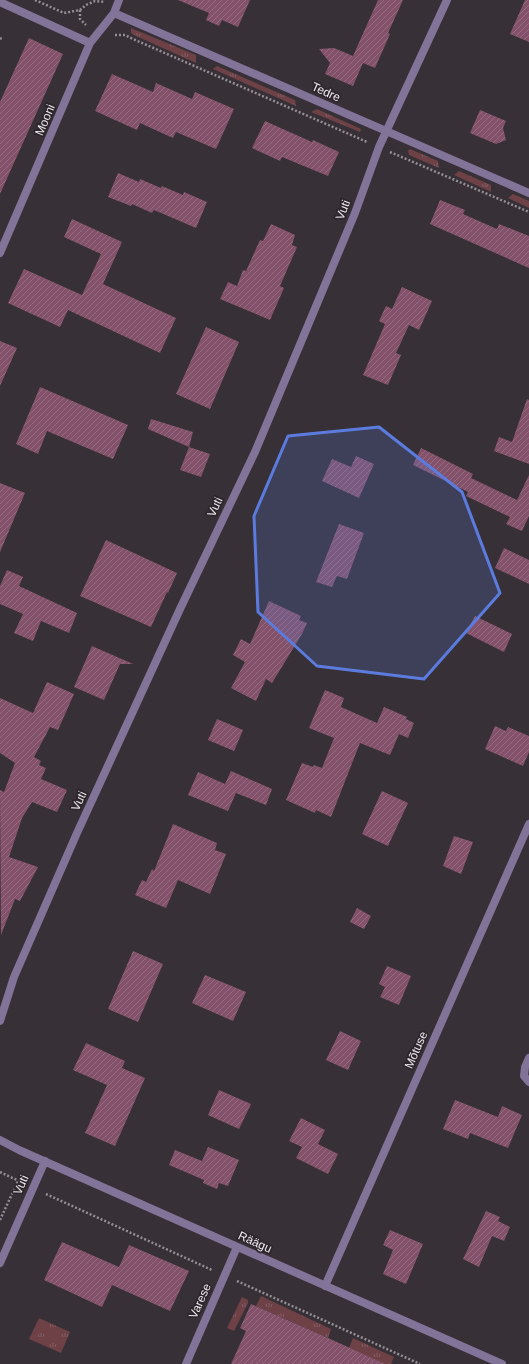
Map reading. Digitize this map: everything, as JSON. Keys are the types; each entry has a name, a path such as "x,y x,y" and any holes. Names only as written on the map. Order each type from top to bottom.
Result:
{"street":[{"name":"Mooni","path":"0,253 90,43 114,13 119,0"},
{"name":"Vuti","path":"0,1021 14,977 78,833 180,609 255,452 355,213 386,131 447,0"},
{"path":"0,2 90,43"},
{"name":"Tedre","path":"114,13 529,193"},
{"name":"Mõtuse","path":"325,1286 529,824"},
{"path":"529,1058 525,1067 524,1076 529,1082"},
{"name":"Räägu","path":"0,1140 502,1364"},
{"name":"Vuti","path":"0,1263 32,1187 45,1161"},
{"name":"Varese","path":"186,1364 237,1247"}],"path":[{"path":"35,0 64,13 80,10 86,5 95,1 106,1 102,9"},
{"path":"80,10 80,19 85,25 89,24"},
{"path":"110,35 124,35 371,144"},
{"path":"388,150 529,212"},
{"path":"0,1172 420,1364"},
{"path":"0,1220 18,1181"}],"highlighted area":[{"path":"379,427 462,492 500,593 424,679 317,666 258,612 254,516 288,436"}],"green space":[{"path":"131,28 196,55 196,63 134,35 131,33"},
{"path":"217,66 295,100 296,106 213,69"},
{"path":"317,109 361,129 360,132 311,112"},
{"path":"410,149 438,161 439,168 409,155 408,151"},
{"path":"459,171 491,185 491,192 454,175"},
{"path":"513,194 529,201 529,208 508,198"},
{"path":"261,1296 331,1329 328,1338 256,1306"},
{"path":"242,1297 248,1300 248,1303 234,1331 227,1328"},
{"path":"39,1318 70,1332 61,1353 29,1339"},
{"path":"353,1338 394,1357 391,1364 384,1364 349,1348"}],"building":[{"path":"178,0 250,0 238,27 222,20 219,26 206,20 209,13"},
{"path":"378,0 403,0 388,33 390,34 375,68 363,63 353,86 325,74 330,63 319,49 334,48 353,56"},
{"path":"525,0 529,0 529,42 510,34"},
{"path":"29,38 63,54 0,194 0,102"},
{"path":"112,74 153,92 156,83 192,99 195,92 234,109 216,149 176,132 173,138 140,123 137,130 95,111"},
{"path":"480,110 506,121 503,128 506,140 496,144 470,133"},
{"path":"265,121 312,142 313,140 339,152 328,176 282,157 280,161 252,148"},
{"path":"118,173 139,182 140,179 161,188 162,186 183,195 184,192 207,202 196,228 154,210 152,213 132,204 131,206 108,197"},
{"path":"440,200 465,210 463,214 497,229 499,224 529,236 529,268 430,224"},
{"path":"72,219 122,242 103,284 176,318 160,353 68,310 60,327 8,303 24,269 82,295 101,254 64,237"},
{"path":"271,224 295,235 292,245 297,247 280,286 284,288 270,320 220,299 228,282 237,286 243,270 246,271 260,240 263,241"},
{"path":"402,287 432,301 419,330 409,325 396,353 401,355 388,385 363,375 385,324 379,321 386,306 392,309"},
{"path":"206,327 239,342 210,409 176,394"},
{"path":"0,341 17,348 0,386"},
{"path":"40,387 128,425 113,459 47,431 38,454 16,444"},
{"path":"527,399 529,400 529,464 494,451 499,437 512,442"},
{"path":"151,419 193,432 189,447 148,429"},
{"path":"189,447 210,454 201,477 180,470"},
{"path":"421,448 473,474 471,478 517,500 529,475 529,516 522,531 506,524 510,517 466,496 468,492 413,465"},
{"path":"356,456 374,464 359,498 322,481 332,459 351,467"},
{"path":"0,483 25,493 0,552"},
{"path":"339,524 364,533 347,579 337,576 332,587 316,582"},
{"path":"106,540 177,573 151,627 80,596"},
{"path":"504,548 529,560 529,584 495,568"},
{"path":"7,570 23,577 19,586 77,613 69,633 41,621 33,641 14,633 23,614 0,604 0,586"},
{"path":"269,601 301,616 299,620 307,623 302,634 272,683 266,679 256,701 231,688 245,662 233,655 241,639 250,644"},
{"path":"475,616 512,634 504,652 466,633"},
{"path":"92,646 133,664 120,664 104,700 74,687"},
{"path":"47,682 74,694 58,730 50,727 34,757 41,761 39,765 46,768 41,779 67,790 57,812 32,802 22,818 9,857 38,867 20,901 15,899 1,935 0,790 4,792 15,763 0,753 0,698 33,713"},
{"path":"325,690 344,698 341,707 377,723 384,707 407,717 406,719 414,723 408,738 399,734 390,755 360,743 331,817 316,810 315,813 286,800 302,763 313,767 314,765 322,768 334,738 309,728"},
{"path":"217,719 243,730 234,751 208,740"},
{"path":"495,726 506,731 508,727 529,736 529,752 523,766 485,749"},
{"path":"231,771 272,789 266,805 236,793 228,811 188,795 198,772 225,784"},
{"path":"382,791 408,803 388,846 362,834"},
{"path":"173,824 217,843 215,850 226,854 210,894 178,880 166,908 135,895 142,880 146,882 152,869 154,871"},
{"path":"454,836 473,842 461,874 443,866"},
{"path":"357,908 371,916 364,929 350,922"},
{"path":"133,951 163,964 138,1022 108,1009"},
{"path":"387,966 411,976 399,1005 380,997 385,987 379,984"},
{"path":"205,975 246,992 233,1021 192,1003"},
{"path":"340,1031 361,1041 348,1070 326,1060"},
{"path":"86,1043 125,1061 122,1068 145,1078 115,1146 85,1133 107,1085 73,1070"},
{"path":"219,1090 251,1104 239,1129 208,1115"},
{"path":"455,1100 498,1117 502,1106 522,1115 508,1148 470,1133 468,1139 443,1129"},
{"path":"301,1118 325,1130 318,1144 338,1154 328,1174 296,1158 302,1147 289,1141"},
{"path":"208,1147 239,1160 228,1186 219,1183 217,1189 203,1183 204,1180 169,1165 175,1150 202,1161"},
{"path":"486,1211 500,1217 498,1221 510,1227 504,1241 492,1236 479,1267 463,1259"},
{"path":"390,1230 423,1244 406,1284 383,1274 393,1250 383,1245"},
{"path":"62,1242 119,1267 129,1245 189,1271 170,1311 112,1285 102,1307 44,1280"},
{"path":"251,1304 385,1364 231,1364 246,1331 240,1328"}]}
